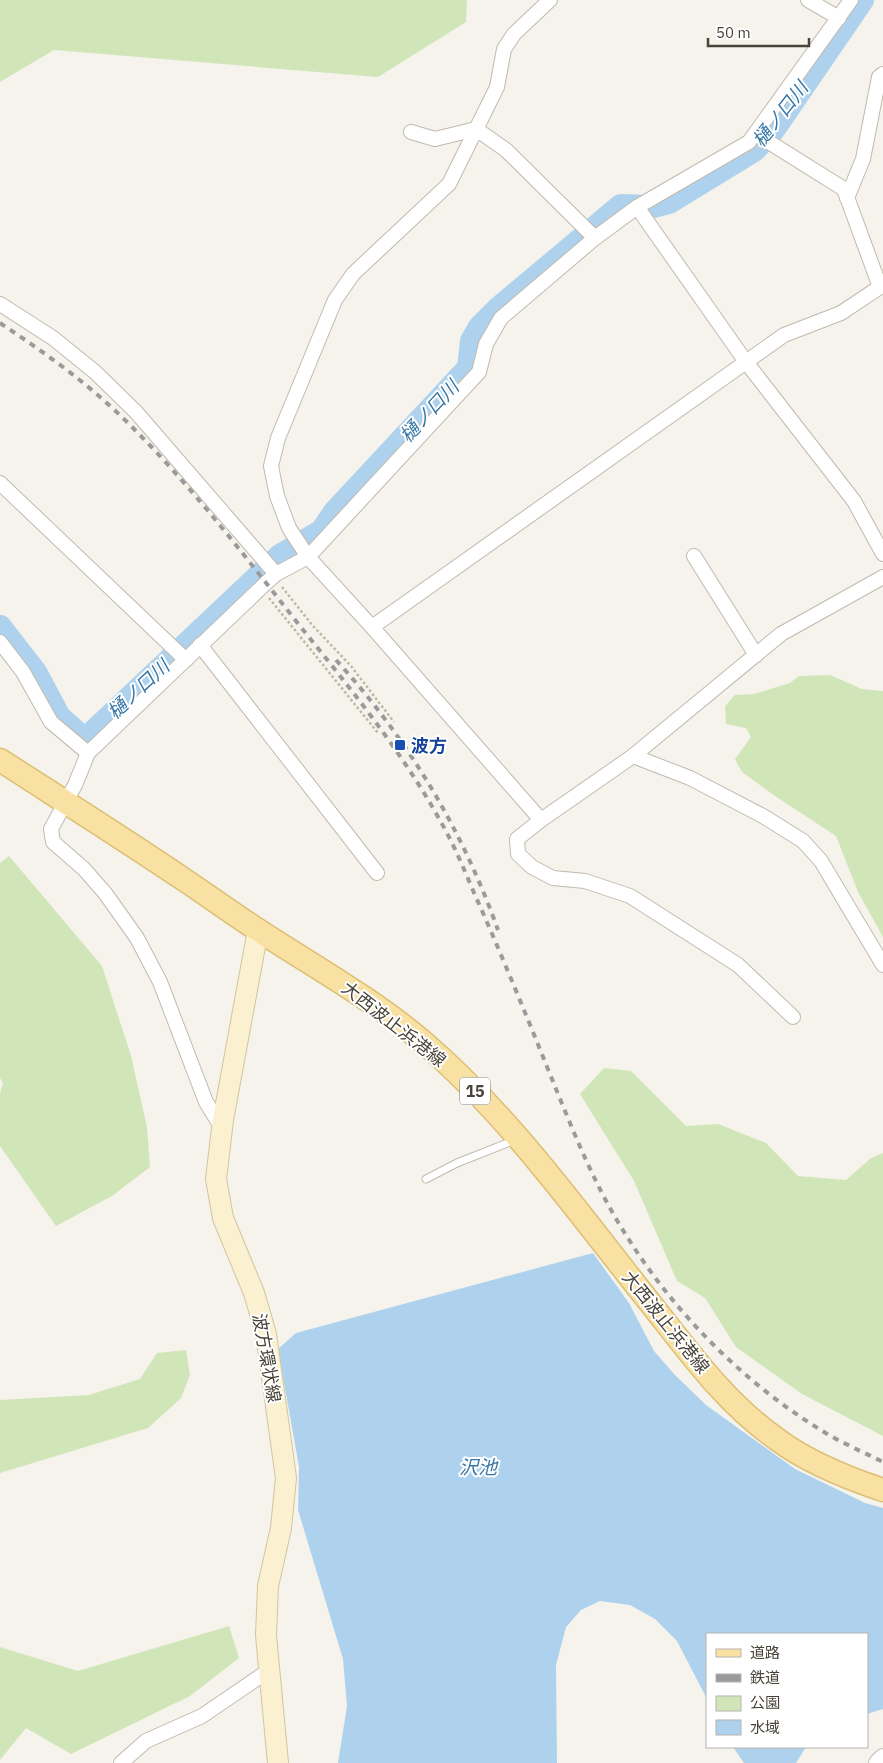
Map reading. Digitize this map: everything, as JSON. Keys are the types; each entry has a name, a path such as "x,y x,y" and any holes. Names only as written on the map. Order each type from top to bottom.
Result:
{"main road":[{"name":"大西波止浜港線","path":"0,760 258,930 364,997 420,1040 464,1080 518,1139 723,1393 778,1440 797,1452 828,1469 883,1490"},
{"name":"波方環状線","path":"258,930 222,1128 216,1179 223,1218 254,1293 266,1334 286,1478 281,1528 268,1586 266,1635 278,1763"}],"street":[{"path":"541,820 308,557 289,528 277,496 271,466 278,438 336,300 353,274 449,184 497,87 504,49 514,34 550,0"},
{"path":"808,0 839,18"},
{"path":"222,1128 206,1102 170,1005 137,938 105,893 84,869 54,842 51,829 66,802 88,753 260,588 276,574 308,557 479,372 486,344 501,318 595,238 638,207 749,142 851,0"},
{"path":"847,198 863,159 879,77 883,74"},
{"path":"411,132 435,139 476,129 506,150 595,238"},
{"path":"372,627 784,335 841,313 882,287 844,190 756,134"},
{"path":"638,207 746,362 854,501 883,554"},
{"path":"0,304 54,338 95,372 136,412 276,574"},
{"path":"0,483 186,660"},
{"path":"694,556 756,655"},
{"path":"793,1017 738,965 630,896 585,881 553,878 532,867 518,854 517,840 541,820 633,756 781,634 883,577"},
{"path":"0,642 23,672 52,722 88,753"},
{"path":"200,645 378,873"},
{"path":"633,756 690,778 763,816 803,841 821,861 883,965"},
{"path":"121,1763 146,1741 202,1716 268,1671"},
{"path":"878,1763 883,1758"}],"lane":[{"path":"426,1179 457,1163 518,1139"}],"path":[{"path":"276,574 286,594 351,666 394,722"},
{"path":"260,588 378,733"}],"green space":[{"path":"0,0 467,0 466,22 378,77 54,50 0,82"},
{"path":"830,675 862,689 883,691 883,937 858,892 836,836 742,772 735,759 751,737 746,728 726,724 725,706 735,695 754,694 790,683 799,676"},
{"path":"9,856 102,966 131,1056 147,1127 150,1167 112,1196 56,1226 0,1146 0,1094 3,1083 0,1078 0,863"},
{"path":"604,1068 631,1071 686,1126 718,1124 766,1143 798,1176 846,1180 871,1158 883,1153 883,1436 802,1394 736,1347 705,1298 677,1281 634,1181 580,1094"},
{"path":"186,1350 190,1375 181,1398 148,1428 0,1473 0,1400 89,1395 140,1379 157,1353"},
{"path":"229,1626 239,1658 190,1696 71,1754 26,1728 0,1760 0,1647 78,1671"}],"water":[{"name":"沢池","path":"593,1253 629,1303 654,1351 675,1375 706,1405 795,1469 865,1503 883,1508 883,1709 868,1714 868,1633 706,1633 706,1697 677,1641 655,1619 630,1605 600,1601 581,1610 566,1627 556,1665 557,1763 338,1763 347,1706 343,1659 298,1510 299,1467 278,1349 296,1333"},
{"path":"734,1748 805,1748 796,1763 744,1763"}],"waterway":[{"name":"樋ノ口川","path":"0,627 35,672 59,717 85,740 280,556 322,531 335,512 469,368 472,341 480,327 498,309 621,206 650,207 669,202 754,150 773,130 862,0"}],"railway":[{"path":"0,323 86,385 118,413 156,451 240,550 399,754 433,809 457,853 596,1182 615,1218 666,1292 714,1345 767,1392 824,1432 883,1462"},
{"path":"336,660 387,721 431,787 468,856 498,930"}],"place":[{"name":"波方","path":"400,745"}]}
